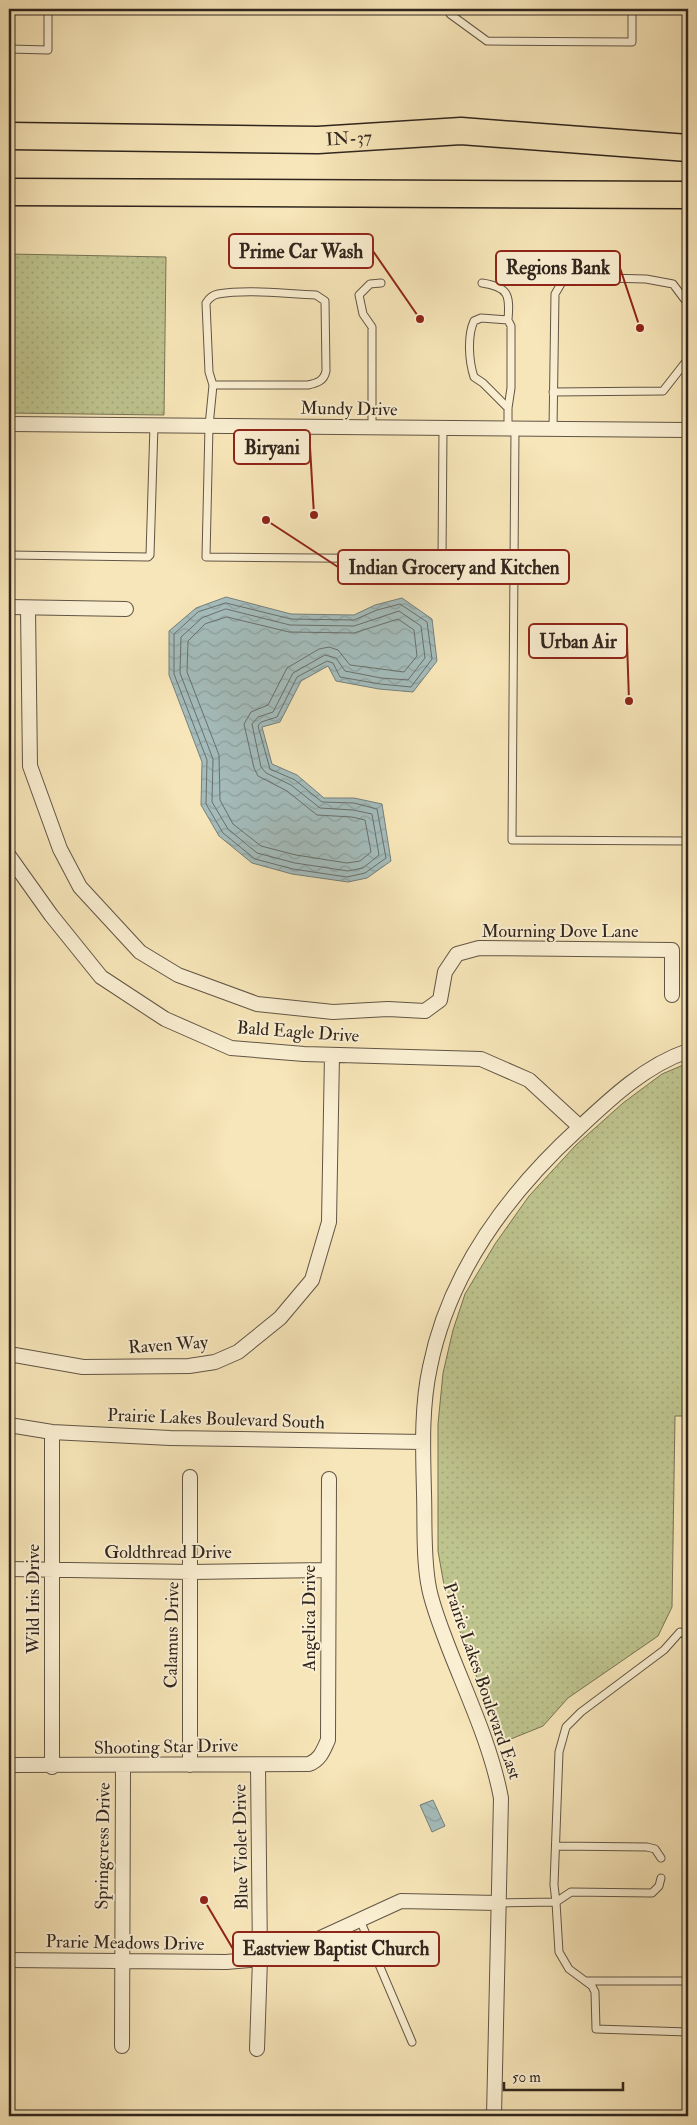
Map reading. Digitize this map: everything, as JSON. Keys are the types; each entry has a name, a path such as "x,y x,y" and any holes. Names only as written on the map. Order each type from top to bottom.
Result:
{"highway":[{"name":"IN-37","path":"9,136 318,140 461,131 682,145"},
{"path":"9,192 688,195"},
{"path":"661,195 688,201"}],"street":[{"name":"Mundy Drive","path":"9,424 688,430"},
{"path":"9,607 28,609 126,609"},
{"name":"Mourning Dove Lane","path":"28,609 30,766 60,849 88,898 140,952 178,975 257,1004 333,1012 388,1009 425,1011 440,1000 445,972 456,954 480,948 672,950 672,995"},
{"name":"Bald Eagle Drive","path":"9,856 51,915 100,977 165,1019 231,1048 332,1055 481,1059 529,1080 580,1127"},
{"name":"Prairie Lakes Boulevard East","path":"494,2116 501,1798 490,1754 429,1589 423,1442 430,1368 436,1340 459,1282 474,1253 515,1194 548,1156 637,1078 671,1058 688,1051"},
{"name":"Raven Way","path":"9,1354 83,1367 189,1366 215,1362 238,1352 280,1318 312,1280 329,1222 332,1055"},
{"name":"Prairie Lakes Boulevard South","path":"9,1425 52,1432 170,1438 423,1442"},
{"name":"Wild Iris Drive","path":"52,1432 52,1767"},
{"name":"Calamus Drive","path":"190,1476 192,1572 190,1765"},
{"name":"Angelica Drive","path":"321,1755 328,1740 329,1479"},
{"name":"Goldthread Drive","path":"9,1569 192,1572 328,1570"},
{"name":"Shooting Star Drive","path":"9,1766 309,1764 321,1755"},
{"name":"Blue Violet Drive","path":"257,2049 260,1959 258,1765"},
{"name":"Springcress Drive","path":"122,2046 123,1766"},
{"name":"Prarie Meadows Drive","path":"9,1960 226,1962 260,1959 292,1951 401,1901 498,1903"}],"lane":[{"path":"9,49 48,50 48,9"},
{"path":"450,9 450,14 487,41 632,42 632,9"},
{"path":"553,429 556,294 565,277 646,279 673,284 688,304"},
{"path":"372,428 372,327 363,314 359,295 370,284 381,283"},
{"path":"482,284 496,285 506,293 509,302 508,320 511,326 512,388 508,408 512,429 512,840 688,841"},
{"path":"213,385 308,385 319,382 325,376 326,371 326,301 316,295 238,293 217,294 210,297 206,302 205,314 209,372 213,385 209,426 206,557 442,559 443,429"},
{"path":"508,320 481,318 474,321 470,328 471,367 474,377 483,382 508,408"},
{"path":"554,392 663,391 688,360"},
{"path":"9,555 148,557 150,555 154,484 154,425"},
{"path":"688,1635 680,1632 664,1650 580,1712 566,1727 559,1752 556,1846 556,1902 559,1952 562,1960 575,1976 586,1981 596,1992 596,2029 688,2032"},
{"path":"556,1846 647,1847 655,1849 661,1858"},
{"path":"498,1903 556,1902 571,1892 652,1893 659,1886 661,1878"},
{"path":"360,1920 412,2042"},
{"path":"586,1981 688,1981"}],"green space":[{"path":"9,254 166,257 164,415 9,413"},
{"path":"688,1063 688,1416 675,1416 672,1607 658,1636 568,1698 543,1726 501,1743 445,1591 438,1551 438,1424 443,1373 453,1330 465,1294 495,1244 529,1196 576,1145 623,1103 662,1074"}],"water":[{"path":"226,597 291,614 354,615 375,605 402,598 432,619 437,661 413,692 379,689 336,681 328,666 301,681 280,722 262,727 272,764 297,775 324,798 354,798 382,804 391,861 367,878 348,882 292,874 252,863 219,836 201,805 202,762 169,675 169,631 196,608"},
{"path":"433,1800 445,1826 432,1832 420,1805"}],"place":[{"name":"Prime Car Wash","path":"420,319"},
{"name":"Regions Bank","path":"640,328"},
{"name":"Biryani","path":"314,515"},
{"name":"Indian Grocery and Kitchen","path":"266,520"},
{"name":"Urban Air","path":"629,701"},
{"name":"Eastview Baptist Church","path":"204,1900"}]}
